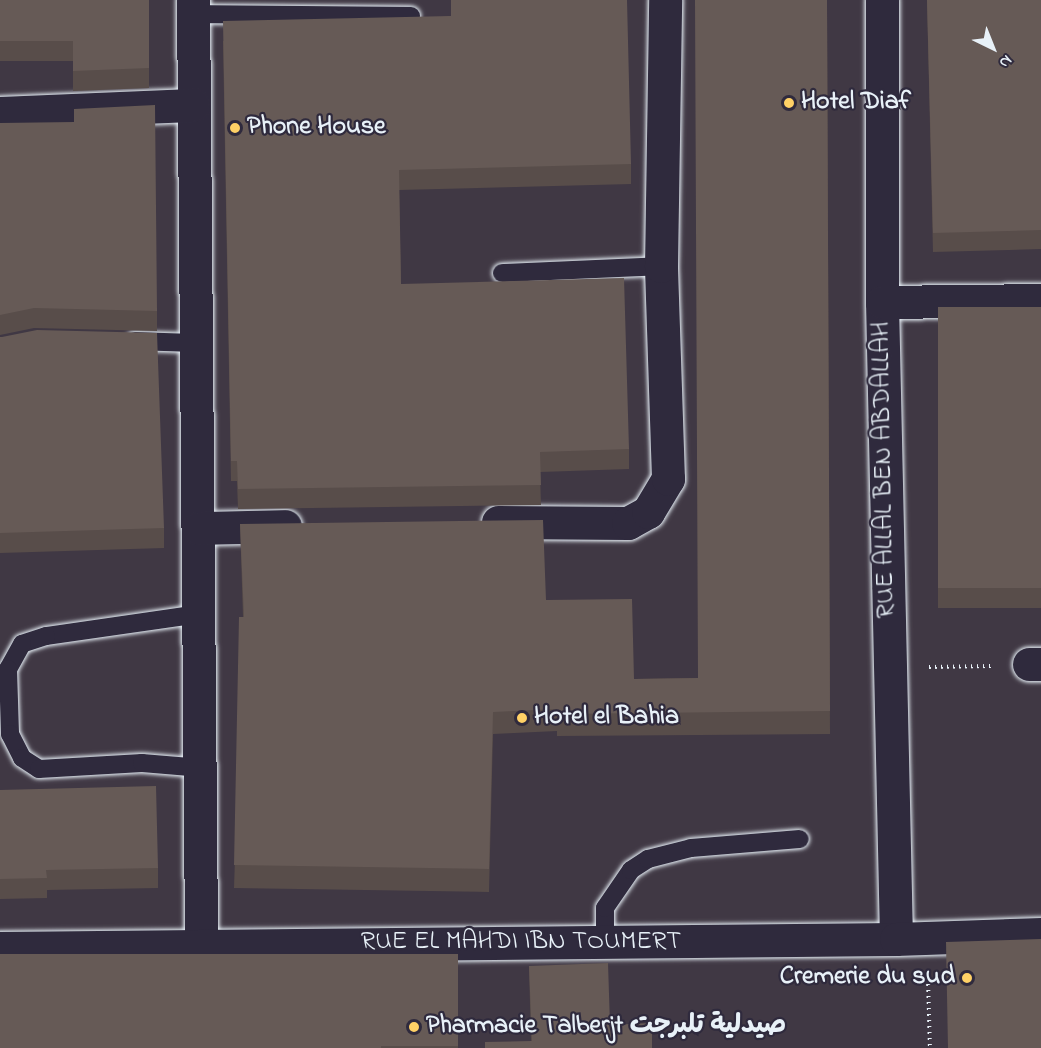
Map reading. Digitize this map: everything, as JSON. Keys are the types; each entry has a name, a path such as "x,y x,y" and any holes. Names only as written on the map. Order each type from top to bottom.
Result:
{"street":[{"path":"471,523 628,523 648,512 668,478 661,266 665,0"},
{"name":"RUE ALLAL BEN ABDALLAH","path":"882,0 882,302 890,669 911,938"},
{"path":"193,7 194,343 202,768 201,945"},
{"path":"0,113 193,105"},
{"path":"882,302 1041,300"},
{"path":"199,528 317,525"},
{"name":"RUE EL MAHDI IBN TOUMERT","path":"0,948 605,943 1041,934"}],"lane":[{"path":"193,7 411,16"},
{"path":"502,273 661,266"},
{"path":"115,341 194,343"},
{"path":"199,614 46,636 22,644 8,669 10,734 22,758 39,769 142,763 202,768"},
{"path":"605,943 605,908 631,870 648,859 691,848 800,839"}],"path":[{"path":"890,669 1035,664"},
{"path":"911,938 930,1048"}],"building":[{"path":"0,0 149,0 149,68 73,71 73,41 0,41"},
{"path":"451,0 627,0 631,164 399,170 401,284 624,278 629,449 540,452 541,485 238,489 237,461 231,461 223,21 451,16"},
{"path":"695,0 827,0 830,711 557,714 557,709 493,712 489,869 234,865 239,617 244,617 240,524 543,520 546,600 632,599 634,679 698,678"},
{"path":"927,0 1041,0 1041,230 933,233"},
{"path":"155,105 157,311 34,308 0,315 0,123 74,122 74,109"},
{"path":"938,307 1041,307 1041,588 938,588"},
{"path":"37,330 157,333 164,528 0,533 0,337"},
{"path":"156,786 158,868 46,870 47,878 0,879 0,790"},
{"path":"1041,939 1041,1048 948,1048 946,942"},
{"path":"0,954 458,954 458,1046 0,1048"},
{"path":"608,963 610,1025 652,1023 652,1048 485,1048 485,1042 532,1041 529,966"}],"place":[{"name":"Hotel Diaf","path":"789,103"},
{"name":"Phone House","path":"235,128"},
{"name":"Hotel el Bahia","path":"522,718"},
{"name":"Cremerie du sud","path":"967,978"},
{"name":"Pharmacie Talberjt صيدلية تلبرجت","path":"414,1027"}]}
